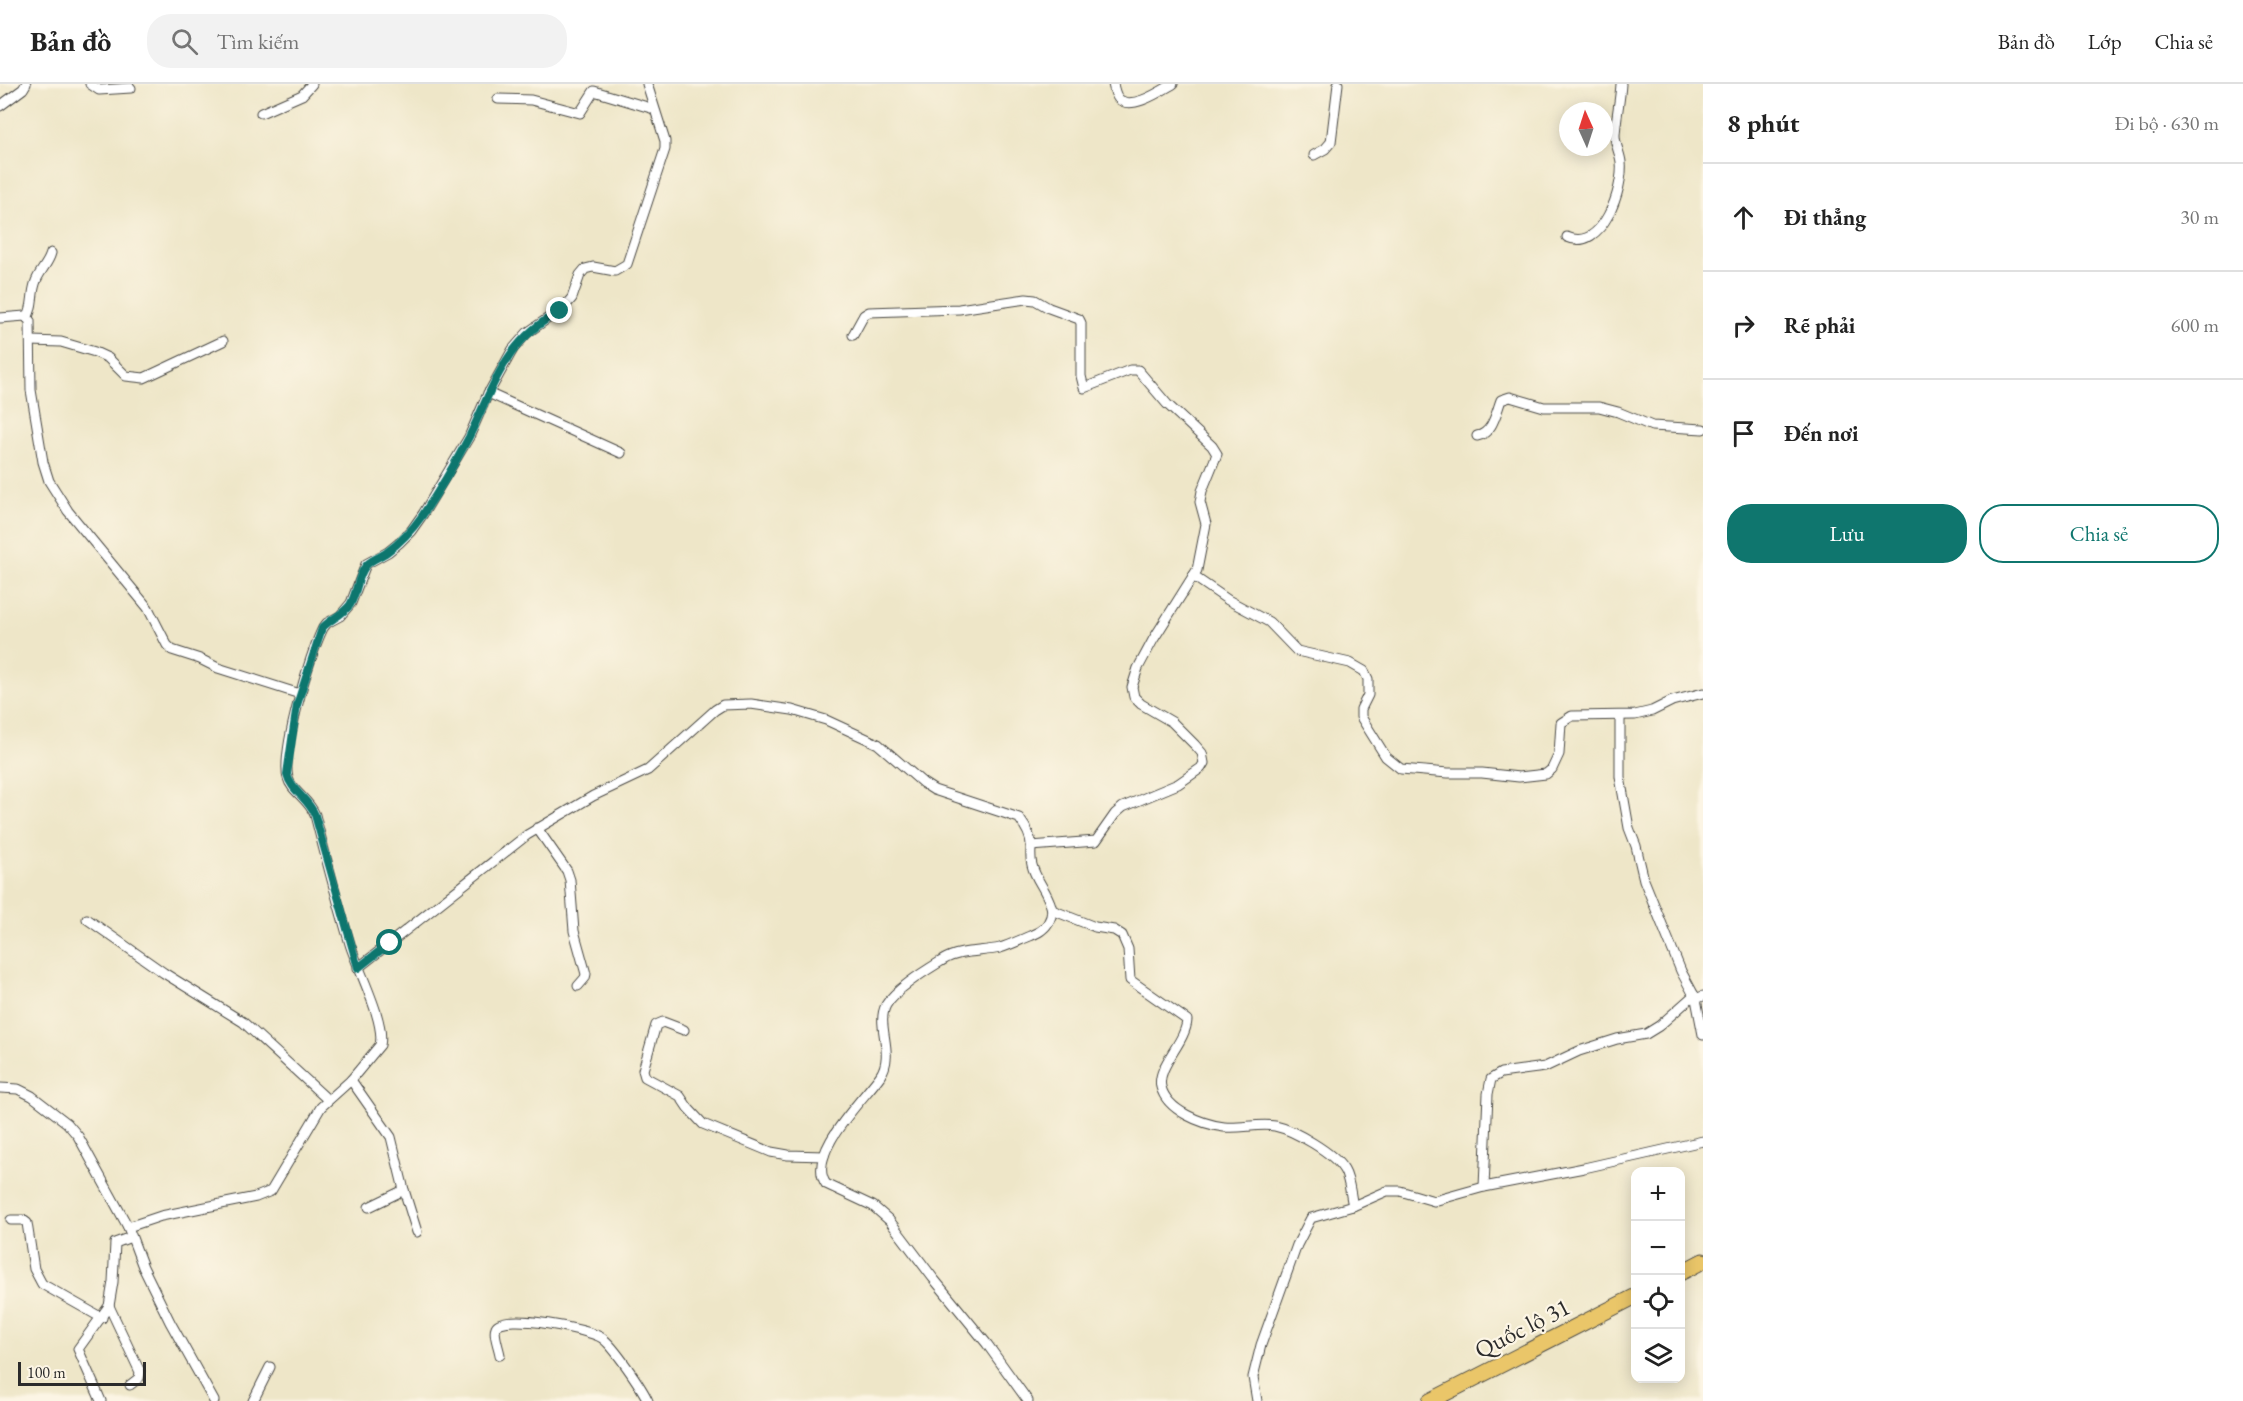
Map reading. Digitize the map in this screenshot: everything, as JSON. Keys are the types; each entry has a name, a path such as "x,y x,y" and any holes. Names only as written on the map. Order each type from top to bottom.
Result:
{"highway":[{"path":"1685,1270 1703,1261"},
{"name":"Quốc lộ 31","path":"1430,1401 1631,1298"}],"street":[{"path":"0,106 23,89 26,84"},
{"path":"90,84 99,90 131,88"},
{"path":"261,113 302,95 312,84"},
{"path":"128,1227 161,1216 256,1197 271,1191 315,1115 351,1080 376,1050 382,1038 373,1005 358,968 315,815 311,806 291,785 287,774 300,694 322,628 340,616 351,603 366,564 387,552 411,531 469,437 488,393 513,349 527,333 564,307 572,298 580,275 585,269 593,267 615,271 627,264 665,149 665,141 647,84"},
{"path":"1113,84 1118,98 1130,103 1141,102 1173,84"},
{"path":"1314,155 1325,149 1331,142 1338,84"},
{"path":"1567,237 1574,240 1586,239 1595,233 1609,214 1620,174 1621,162 1615,132 1621,84"},
{"path":"498,99 531,100 579,113 583,111 594,91 654,109"},
{"path":"27,318 32,311 35,283 48,263 51,253"},
{"path":"853,335 864,315 869,312 958,309 1018,299 1035,300 1079,320 1082,328 1081,376 1084,388 1130,370 1138,370 1167,404 1216,450 1200,502 1206,524 1197,570 1153,640 1138,668 1132,687 1134,697 1141,704 1172,722 1202,753 1205,759 1201,768 1178,784 1123,807 1115,814 1096,841 1031,846"},
{"path":"0,318 19,316 30,321 30,369 35,418 49,481 68,511 148,608 167,645 177,652 200,659 218,669 300,694"},
{"path":"30,341 61,342 95,352 108,358 126,376 135,378 144,378 223,341"},
{"path":"488,393 621,453"},
{"path":"1477,436 1489,430 1501,400 1505,397 1544,407 1607,408 1652,426 1703,429"},
{"path":"1193,576 1228,600 1269,622 1297,651 1350,663 1364,671 1368,679 1368,694 1361,709 1361,717 1386,757 1401,769 1519,777 1546,774 1556,763 1559,754 1560,728 1563,720 1572,716 1635,716 1672,701 1703,693"},
{"path":"358,968 537,828 593,796 648,770 723,705 736,704 792,710 826,720 868,739 890,753 913,775 934,790 1019,818 1030,838 1032,865 1052,910 1048,923 1042,930 1003,947 951,956 921,974 888,1002 884,1013 885,1065 881,1075 844,1120 824,1156 822,1177 826,1184 873,1206 889,1220 987,1344 1028,1401"},
{"path":"1620,716 1620,777 1629,828 1644,880 1681,971 1698,997 1703,1035"},
{"path":"537,828 567,871 570,880 574,931 586,974 578,986"},
{"path":"1052,910 1095,927 1114,930 1122,935 1128,949 1130,980 1187,1020 1185,1029 1161,1075 1161,1088 1171,1104 1203,1122 1224,1127 1274,1126 1313,1142 1343,1169 1353,1206"},
{"path":"87,919 174,979 243,1022 328,1100"},
{"path":"1484,1187 1488,1094 1491,1079 1501,1073 1545,1067 1579,1051 1646,1034 1698,997"},
{"path":"684,1030 663,1022 656,1025 644,1070 645,1077 680,1096 703,1124 771,1152 824,1156"},
{"path":"351,1080 391,1137 417,1232"},
{"path":"0,1088 18,1089 45,1104 78,1136 128,1227 170,1322 214,1401"},
{"path":"1257,1401 1253,1377 1261,1345 1297,1245 1309,1221 1317,1216 1353,1206 1387,1191 1401,1191 1434,1201 1484,1187 1584,1168 1703,1141"},
{"path":"369,1207 404,1190"},
{"path":"11,1220 23,1220 27,1223 34,1269 42,1284 102,1318"},
{"path":"101,1401 78,1349 109,1306 115,1243 131,1238"},
{"path":"109,1306 140,1372 139,1378 130,1385"},
{"path":"500,1354 495,1330 497,1325 506,1320 523,1320 595,1334 607,1341 648,1401"},
{"path":"253,1401 270,1367"}],"route":[{"path":"390,943 358,968 315,815 304,797 291,785 287,774 297,705 322,628 340,616 351,603 366,564 399,543 423,514 469,437 486,398 513,349 527,333 560,311"}]}
